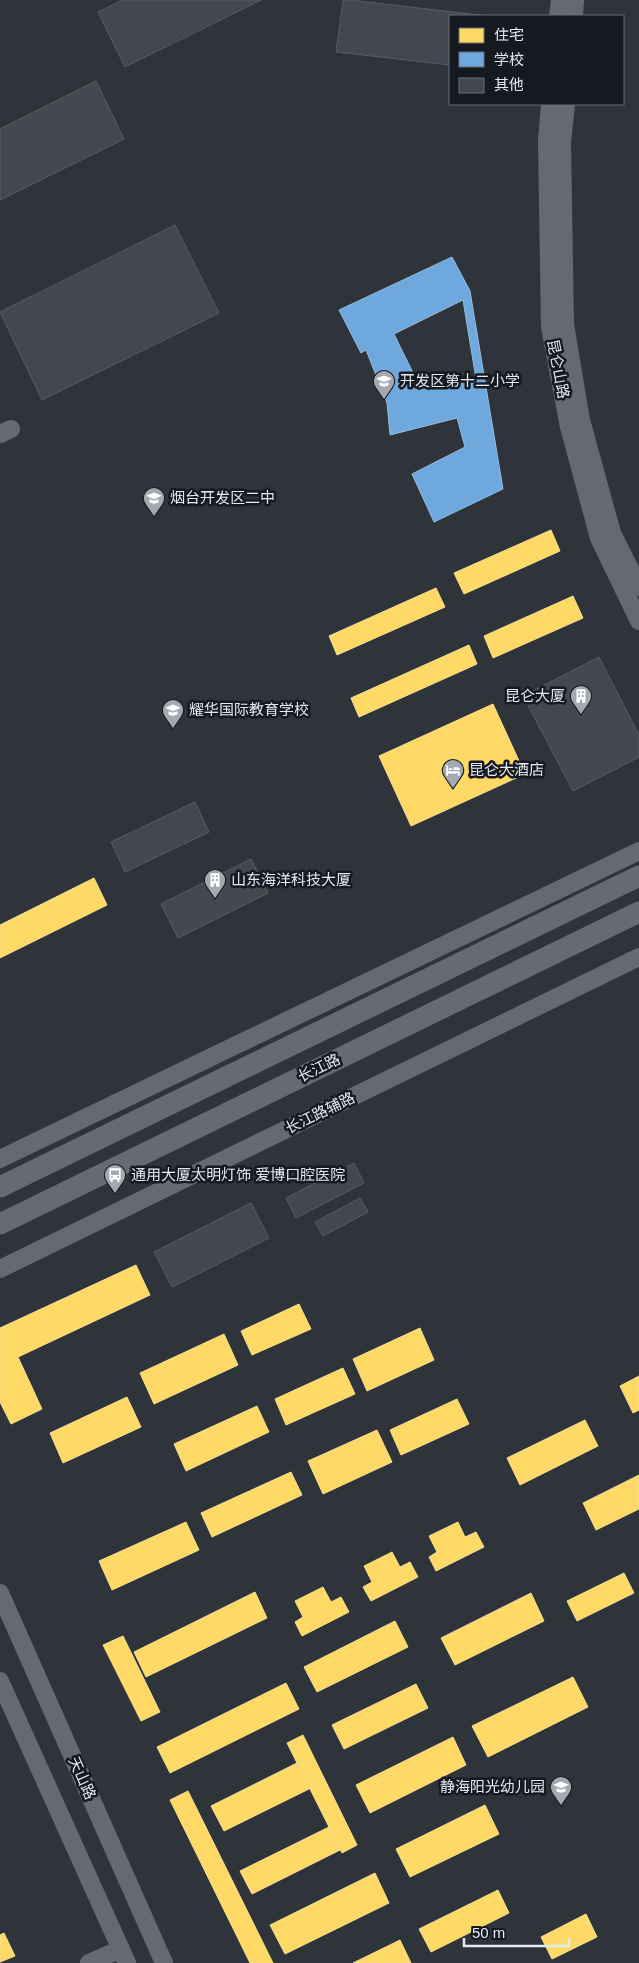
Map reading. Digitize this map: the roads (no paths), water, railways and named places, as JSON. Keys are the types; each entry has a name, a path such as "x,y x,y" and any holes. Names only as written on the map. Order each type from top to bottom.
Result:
{"main road":[{"path":"0,1186 639,876"},
{"name":"长江路","path":"0,1224 639,912"}],"street":[{"path":"558,15 560,0"},
{"path":"574,15 575,0"},
{"name":"昆仑山路","path":"550,105 547,141 550,327 569,427 599,538 639,621"},
{"name":"昆仑山路","path":"566,105 562,142 565,324 581,420 612,533 639,588"},
{"path":"0,1159 639,851"},
{"name":"长江路辅路","path":"0,1269 639,957"},
{"name":"天山路","path":"0,1593 164,1963"},
{"path":"0,1681 124,1956 89,1963"}],"place":[{"name":"开发区第十二小学","path":"384,400"},
{"name":"烟台开发区二中","path":"154,517"},
{"name":"昆仑大厦","path":"581,715"},
{"name":"耀华国际教育学校","path":"173,729"},
{"name":"昆仑大酒店","path":"453,789"},
{"name":"山东海洋科技大厦","path":"215,899"},
{"name":"通用大厦太明灯饰 爱博口腔医院","path":"115,1194"},
{"name":"静海阳光幼儿园","path":"561,1806"}]}
